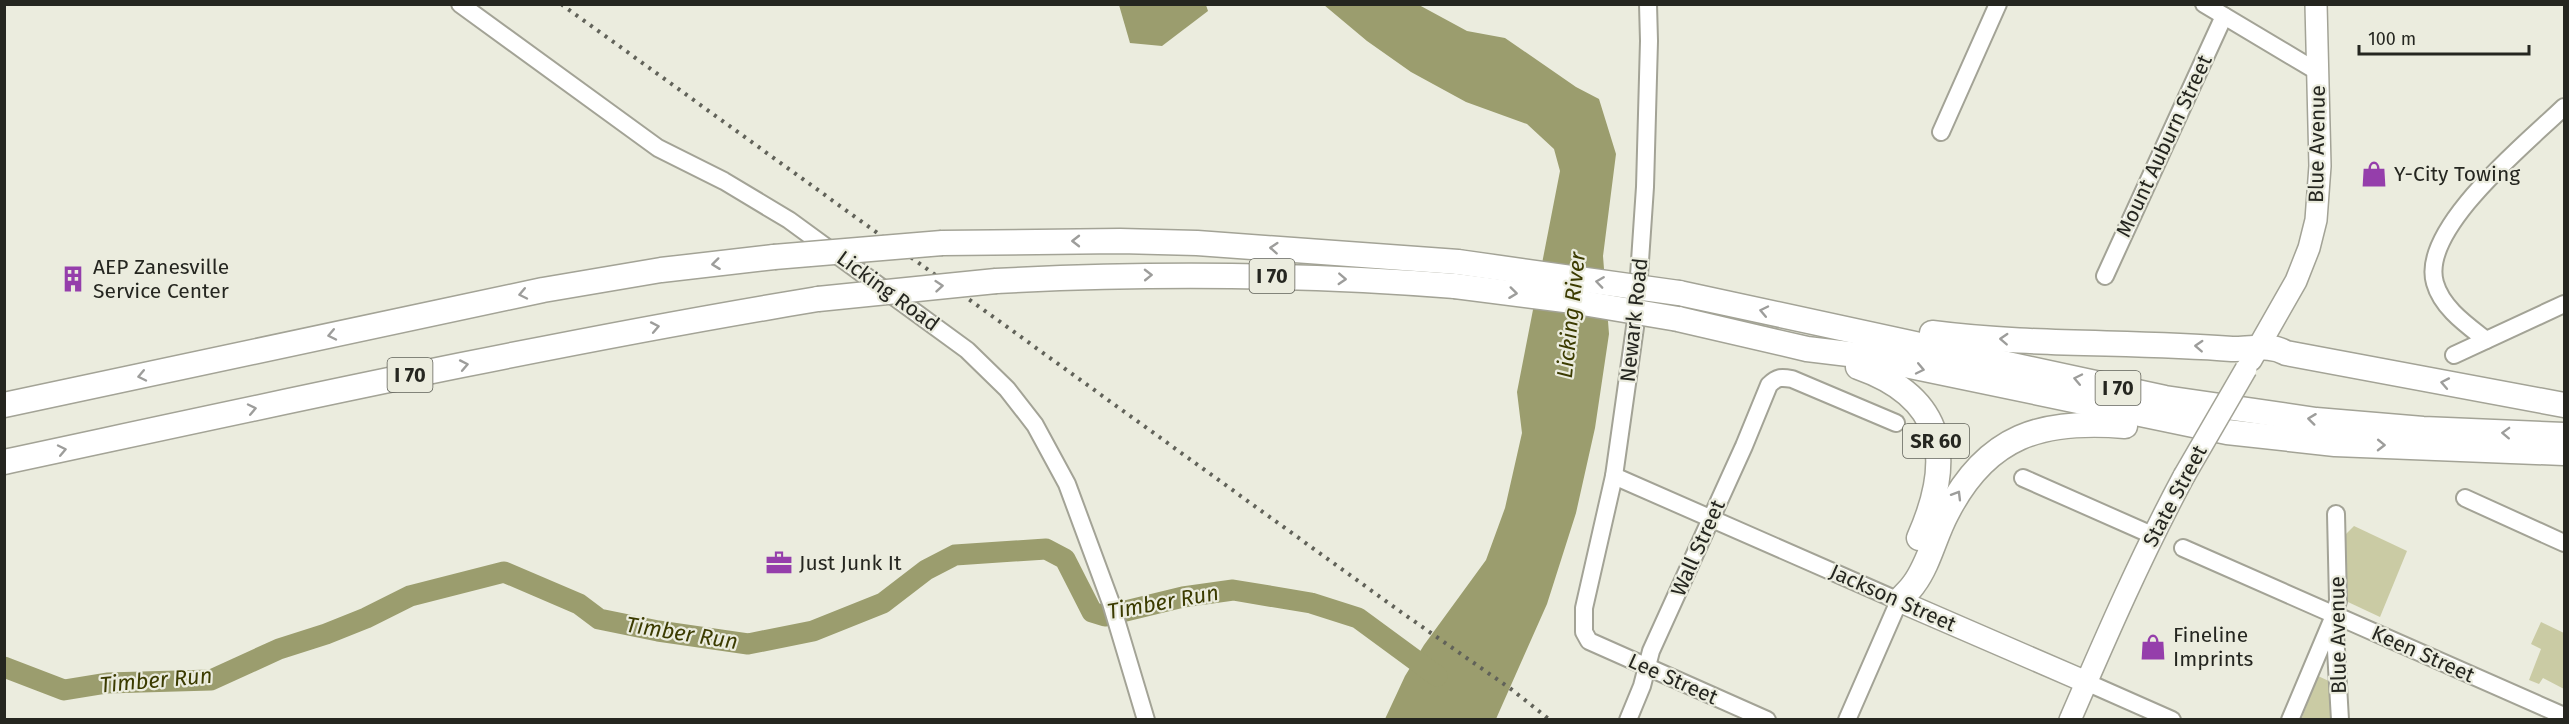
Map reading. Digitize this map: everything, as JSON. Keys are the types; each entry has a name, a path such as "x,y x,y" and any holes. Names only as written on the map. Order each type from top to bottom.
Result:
{"highway":[{"name":"I 70","path":"4,405 543,290 661,270 774,257 942,243 1037,240 1164,242 1456,274 1679,293 2165,398 2316,420 2423,429 2565,435"},
{"name":"I 70","path":"4,462 405,376 685,321 818,299 996,281 1196,274 1293,276 1456,274 1565,300 1678,319 1807,350 1857,356 2227,432 2335,444 2565,453"},
{"path":"1805,319 1851,321 1964,337 2062,343 2275,347 2286,353 2565,405"},
{"name":"SR 60","path":"1807,350 1878,374 1907,391 1922,408 1932,427 1939,468 1935,494 1902,577 1899,601"},
{"path":"1899,601 1915,582 1959,490 1989,456 2010,442 2042,429 2064,424 2093,423 2227,432"}],"main road":[{"name":"Blue Avenue","path":"2296,280 2309,248 2316,220 2320,181 2316,4"},
{"name":"State Street","path":"2070,720 2152,535 2296,280"},
{"name":"Jackson Street","path":"1899,601 2086,682"}],"street":[{"name":"Licking Road","path":"460,4 658,148 753,198 789,220 967,350 1007,389 1035,424 1067,484 1111,603 1146,720"},
{"name":"Newark Road","path":"1584,632 1584,608 1614,476 1635,320 1642,243 1649,41 1648,4"},
{"path":"1941,132 1998,4"},
{"path":"2204,4 2318,72"},
{"name":"Mount Auburn Street","path":"2105,276 2224,16"},
{"path":"2486,340 2464,322 2442,297 2434,282 2436,255 2449,225 2469,200 2565,107"},
{"path":"2454,355 2565,304"},
{"name":"Wall Street","path":"1628,720 1651,651 1769,385 1782,377 1792,379 1896,423"},
{"name":"Jackson Street","path":"1614,476 1899,601"},
{"path":"2023,478 2152,535"},
{"path":"2465,498 2565,543"},
{"name":"Blue Avenue","path":"2336,514 2338,601 2334,615 2340,720"},
{"name":"Keen Street","path":"2183,548 2565,716"},
{"path":"1847,720 1899,601"},
{"path":"2290,720 2334,615"},
{"name":"Lee Street","path":"1584,632 1589,641 1767,720"},
{"name":"Jackson Street","path":"2086,682 2172,720"}],"shaded area":[{"path":"2354,526 2407,551 2380,617 2348,602 2345,535"},
{"path":"2541,622 2564,633 2564,689 2543,678 2539,684 2529,680 2541,649 2531,644"},
{"path":"2318,676 2331,682 2333,719 2301,720"}],"water":[{"path":"1119,5 1206,5 1208,11 1162,46 1130,43"},
{"name":"Licking River","path":"1324,5 1419,5 1467,31 1505,38 1576,87 1599,99 1616,154 1603,256 1609,334 1595,428 1576,513 1547,604 1496,719 1385,719 1405,676 1424,645 1486,560 1505,508 1522,433 1517,392 1560,171 1554,149 1527,124 1466,102 1411,72 1367,41"}],"waterway":[{"name":"Timber Run","path":"4,667 64,690 107,683 211,680 279,649 366,618 410,596 504,572 579,604 599,619 658,631 748,644 813,631 883,603 926,570 955,555 1046,549 1065,559 1092,612 1105,616 1183,597 1233,590 1311,603 1358,618 1437,676"}],"railway":[{"path":"561,4 1401,612 1511,689 1550,720"}],"place":[{"name":"Y-City Towing","path":"2374,174"},
{"name":"AEP Zanesville Service Center","path":"73,279"},
{"name":"Just Junk It","path":"779,563"},
{"name":"Fineline Imprints","path":"2153,647"}]}
